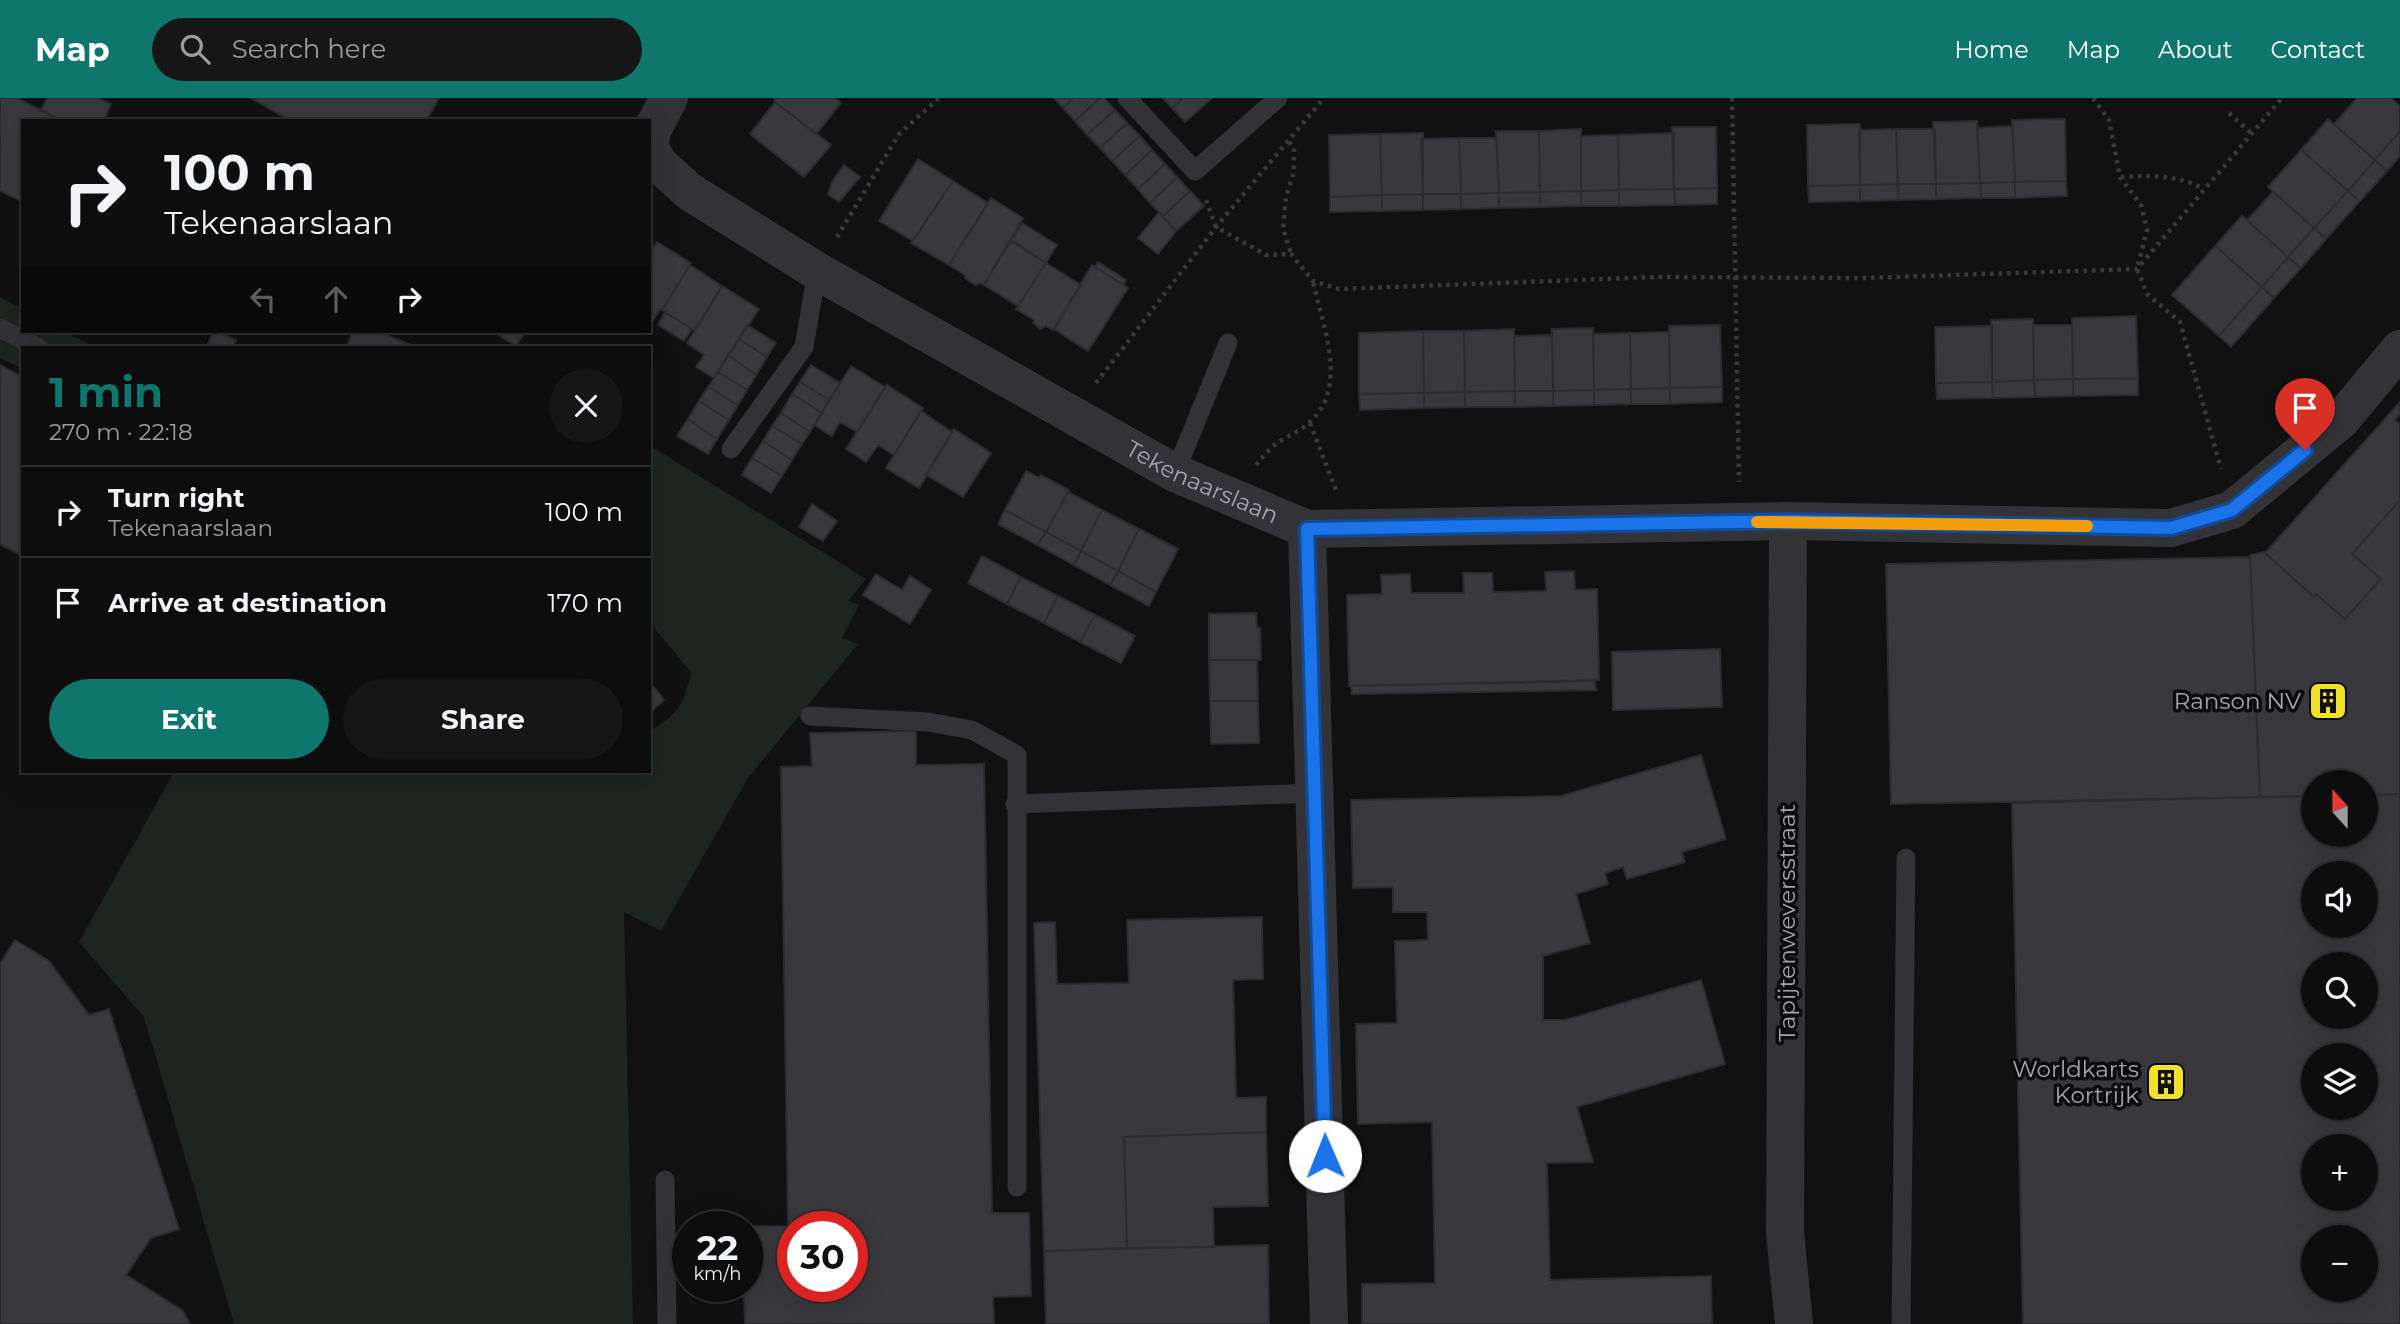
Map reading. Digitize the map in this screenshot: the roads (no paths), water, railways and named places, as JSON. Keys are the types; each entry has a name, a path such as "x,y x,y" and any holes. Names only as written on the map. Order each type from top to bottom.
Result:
{"street":[{"path":"651,130 669,98"},
{"name":"Tekenaarslaan","path":"651,151 659,164 691,192 817,271 1175,473 1237,499 1324,529 1788,521 2171,528 2232,510 2341,420 2400,349"},
{"name":"Tapijtenweversstraat","path":"1788,521 1786,1231 1794,1324"},
{"path":"1324,529 1315,793 1329,1324"}],"lane":[{"path":"1127,98 1195,172 1278,98"},
{"path":"731,449 804,347 817,271"},
{"path":"0,328 35,346"},
{"path":"1175,473 1228,343"},
{"path":"810,716 928,722 972,730 1017,755 1017,1187"},
{"path":"1016,804 1315,793"},
{"path":"1901,1324 1906,858"},
{"path":"665,1180 667,1324"}],"place":[{"name":"Ranson NV","path":"2328,701"},
{"name":"Worldkarts Kortrijk","path":"2166,1082"}]}
